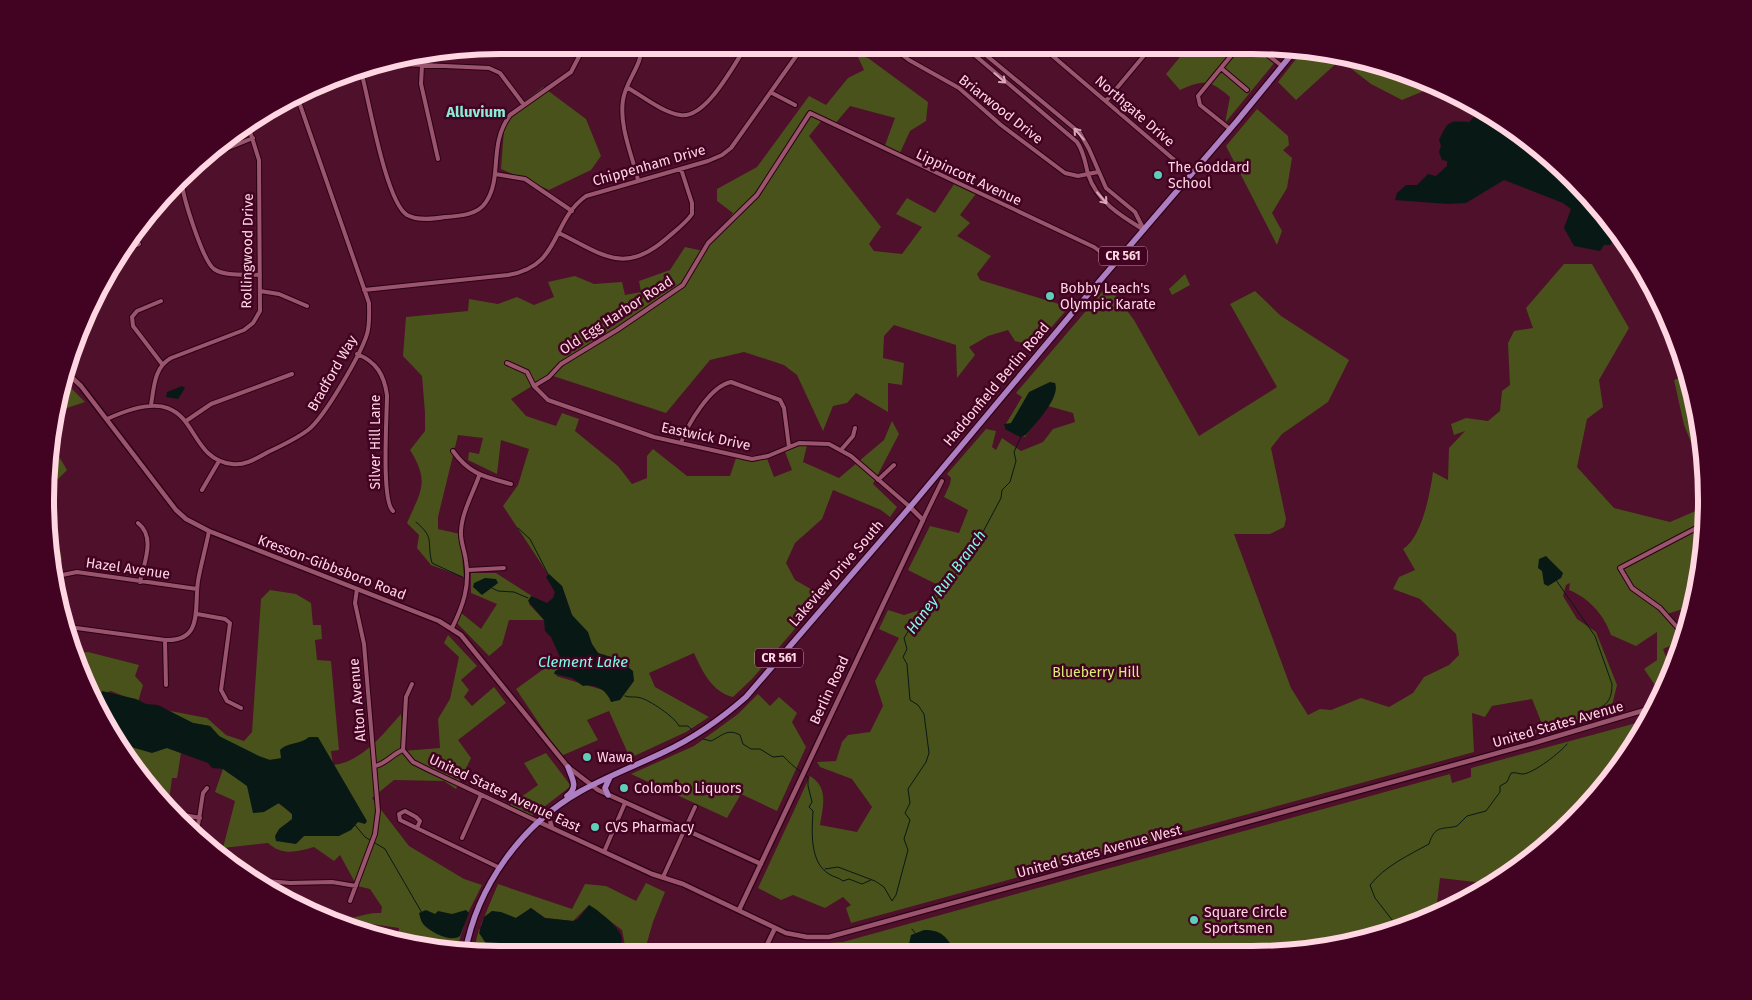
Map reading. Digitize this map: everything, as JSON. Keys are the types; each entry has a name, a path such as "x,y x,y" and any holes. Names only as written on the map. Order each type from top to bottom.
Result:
{"main road":[{"name":"Haddonfield Berlin Road","path":"910,507 1079,304 1192,175 1290,56"},
{"name":"Lakeview Drive South","path":"467,945 474,919 485,894 500,868 521,840 548,813 591,785 684,742 731,710 755,687 910,507"},
{"path":"561,803 574,789 573,779 568,768"},
{"path":"608,795 605,788 610,776"}],"street":[{"path":"362,76 384,164 398,203 407,214 422,219 470,213 487,201 495,174 500,130 510,115 571,72 580,54"},
{"path":"638,180 623,117 623,100 641,54"},
{"path":"628,88 675,114 695,113 706,105 742,54"},
{"name":"Chippenham Drive","path":"364,290 519,273 531,268 542,260 572,210 586,196 681,168 726,152 772,92 798,54"},
{"name":"Briarwood Drive","path":"901,54 966,93 1001,125 1065,173 1074,176 1098,172"},
{"path":"973,54 1077,142 1084,155 1088,175 1105,202 1124,218 1144,230"},
{"path":"985,54 1080,133 1109,191 1135,212 1144,230"},
{"name":"Northgate Drive","path":"1052,54 1192,175"},
{"path":"1106,101 1145,54"},
{"path":"1230,129 1200,105 1198,96 1232,54"},
{"path":"1267,55 1282,66"},
{"path":"401,65 495,70 504,78 524,105"},
{"path":"422,65 422,84 438,159"},
{"path":"1221,68 1247,90"},
{"path":"772,92 795,105"},
{"name":"Bradford Way","path":"219,460 238,464 250,461 308,430 319,420 366,339 369,325 369,304 299,102"},
{"name":"Lippincott Avenue","path":"810,113 1094,247 1116,263"},
{"name":"Old Egg Harbor Road","path":"534,386 549,377 561,364 622,327 683,285 708,243 750,205 810,113"},
{"name":"Rollingwood Drive","path":"162,364 170,358 249,327 260,311 259,160 250,131"},
{"path":"224,149 253,138"},
{"path":"559,233 610,257 629,260 643,255 662,242 692,214 692,203 681,168"},
{"path":"495,174 521,177 572,210"},
{"path":"183,185 204,254 211,266 223,273 260,274"},
{"path":"133,246 139,244"},
{"path":"260,291 279,294 307,306"},
{"path":"151,405 157,372 162,364 132,321 133,314 137,311 160,301"},
{"name":"Silver Hill Lane","path":"357,354 374,363 385,381 388,395 386,490 389,507 393,511"},
{"name":"Eastwick Drive","path":"507,362 527,372 534,386 548,400 642,434 752,459 768,456 799,443 821,442 841,450 923,520"},
{"path":"186,421 211,404 292,374"},
{"name":"Kresson-Gibbsboro Road","path":"71,377 81,386 176,510 186,519 452,628 461,635 568,768 608,795 685,828 761,864"},
{"path":"681,443 695,415 720,386 731,382 780,400 784,408 789,447"},
{"path":"107,419 132,408 151,405 168,408 186,421 208,453 219,460 202,490"},
{"path":"841,450 853,436 855,428"},
{"path":"453,451 466,466 479,476 511,484"},
{"path":"878,480 882,474 894,465"},
{"path":"452,628 464,602 468,570 461,530 479,476"},
{"name":"Berlin Road","path":"739,910 942,481"},
{"path":"138,523 145,530 148,540 140,582"},
{"path":"1679,629 1660,608 1632,588 1620,568 1697,528"},
{"path":"73,628 165,640 176,640 185,636 193,627 196,614 197,589 209,530"},
{"path":"468,570 504,568"},
{"name":"Hazel Avenue","path":"60,575 77,572 197,589"},
{"name":"Alton Avenue","path":"356,886 376,834 378,811 364,644 355,603 357,589"},
{"path":"196,614 225,619 230,623 221,690 227,702 241,708"},
{"path":"165,640 166,684"},
{"path":"375,766 383,764 394,754 403,750 406,697 412,684"},
{"name":"United States Avenue","path":"1468,761 1645,710"},
{"name":"United States Avenue East","path":"403,750 413,762 481,795 604,852 739,910"},
{"name":"United States Avenue West","path":"739,910 775,928 807,937 843,934 1468,761"},
{"path":"198,828 203,793 206,788"},
{"path":"462,838 481,795"},
{"path":"604,852 625,803"},
{"path":"663,878 695,807"},
{"path":"417,828 420,821 416,817 405,810 399,814 400,820 500,868"},
{"path":"548,813 552,828"},
{"path":"183,815 200,818"},
{"path":"269,881 290,883 332,882 356,886 350,901"},
{"path":"766,946 775,928"}],"green space":[{"path":"1182,54 1281,55 1225,123 1230,97 1217,87 1207,83 1196,84 1180,90 1166,74"},
{"path":"857,55 868,58 928,102 926,121 910,131 899,155 884,148 895,118 850,106 834,125 823,119 809,136 881,227 869,244 874,251 902,254 922,227 896,214 907,198 935,213 956,181 978,191 960,215 970,223 957,236 991,256 977,274 980,280 1069,307 1035,346 1015,341 1008,330 988,336 969,347 975,355 957,378 956,345 894,325 884,336 883,358 904,363 902,385 888,383 888,412 856,393 847,403 833,406 823,431 797,375 784,365 744,352 710,360 666,413 550,375 511,399 526,416 556,426 562,413 579,419 575,431 618,466 632,484 647,478 647,456 653,449 687,476 730,476 737,455 766,456 774,477 792,470 784,449 808,441 803,462 839,478 884,440 892,421 899,434 873,484 897,507 890,517 881,510 833,490 822,519 795,543 786,563 795,580 823,596 752,679 733,697 719,691 709,680 694,653 649,673 655,687 709,717 686,732 630,758 609,711 587,720 598,740 561,756 516,689 559,658 564,667 556,676 603,690 613,702 621,661 598,653 572,615 562,586 548,574 503,506 518,485 529,449 501,440 497,474 468,460 469,452 479,454 483,438 458,435 438,517 438,529 460,534 464,577 431,565 417,548 419,535 407,523 419,494 422,479 420,470 410,450 425,431 425,413 422,376 403,356 406,317 468,311 469,299 498,304 517,297 534,305 554,297 548,282 575,276 594,284 622,282 625,295 641,292 639,281 670,270 685,247 703,251 733,213 717,201 717,189 757,167 809,96 826,105 848,78 864,70"},
{"path":"1298,57 1338,62 1296,100 1278,82"},
{"path":"1344,63 1395,77 1427,90 1402,100 1371,84"},
{"path":"543,87 586,119 601,156 591,170 549,190 501,169 505,116"},
{"path":"1257,109 1288,136 1289,145 1283,150 1292,158 1287,188 1272,213 1282,231 1277,245 1226,146"},
{"name":"Blueberry Hill","path":"1564,264 1592,264 1629,328 1599,380 1603,407 1587,419 1577,467 1614,508 1670,522 1698,510 1690,587 1685,608 1667,614 1679,629 1675,644 1663,649 1668,661 1656,687 1644,669 1657,660 1657,632 1636,646 1611,635 1595,608 1576,593 1569,590 1570,583 1566,585 1563,596 1577,619 1596,632 1617,685 1610,713 1534,735 1531,732 1542,724 1532,699 1492,706 1485,717 1472,713 1474,752 851,923 846,908 851,905 843,897 825,908 793,895 781,900 758,888 810,776 820,786 822,792 823,804 820,825 857,832 872,807 852,779 820,767 817,762 836,761 842,742 848,735 870,732 883,706 875,681 899,638 879,629 888,610 904,615 926,608 940,586 908,570 930,526 959,533 968,510 944,497 951,478 947,474 986,429 996,431 992,447 996,450 1002,438 1021,451 1043,442 1053,429 1075,422 1073,413 1048,406 1025,437 1004,427 1022,397 1016,393 1108,285 1134,320 1199,436 1277,387 1230,304 1255,291 1281,316 1349,360 1328,402 1282,434 1271,448 1286,519 1284,527 1270,534 1234,534 1291,688 1308,715 1320,709 1331,710 1361,698 1389,707 1413,693 1424,677 1449,665 1459,655 1456,634 1420,599 1393,589 1399,577 1415,570 1403,549 1410,543 1420,525 1430,492 1433,472 1448,480 1449,448 1465,431 1454,435 1451,424 1466,418 1488,421 1500,411 1502,391 1510,385 1508,343 1514,331 1533,328 1526,308"},
{"path":"1185,274 1190,285 1172,295 1169,289"},
{"path":"1681,377 1690,413 1695,452 1684,425 1674,380"},
{"path":"69,386 85,402 63,409"},
{"path":"57,453 67,470 55,482 55,471"},
{"path":"56,537 59,544 62,560 58,561"},
{"path":"471,573 496,573 532,596 529,604 544,620 509,620 502,645 489,656 455,621 460,612 481,629 497,604 471,593"},
{"path":"270,590 296,594 311,603 313,625 321,625 322,639 315,640 317,660 331,661 339,750 331,751 333,765 344,763 363,753 401,714 403,751 440,748 438,719 450,699 459,657 444,643 448,635 477,666 461,680 469,690 464,697 472,706 494,687 506,703 458,740 471,758 456,789 444,781 394,780 372,798 409,846 464,879 482,885 468,913 458,944 413,938 398,934 399,928 365,923 362,925 347,919 381,913 382,907 370,889 357,886 340,855 334,861 314,847 290,852 279,850 268,843 223,848 235,801 215,792 223,769 292,814 292,821 304,836 360,816 319,742 282,759 266,760 222,739 210,726 193,723 165,710 207,718 226,735 244,741 252,732 261,599"},
{"path":"88,652 139,665 135,676 143,685 138,702 111,691 99,694 81,653"},
{"path":"758,694 770,706 779,697 797,713 792,722 806,747 777,811 741,794 727,818 631,774 694,746 738,714"},
{"path":"1638,722 1623,748 1588,794 1568,816 1524,854 1481,883 1440,878 1437,906 1395,923 1367,931 1339,938 1310,942 1252,946 830,946 829,943 843,942 1450,774 1452,783 1471,777 1471,768"},
{"path":"126,742 167,748 181,753 177,778 172,778 169,800 146,772"},
{"path":"546,753 571,786 531,817 507,807 538,785 524,763"},
{"path":"646,883 665,892 646,946 625,946 622,930 589,905 573,921 545,918 531,908 516,918 492,911 480,927 498,884 572,909 585,884 606,886 636,901"},
{"path":"479,929 488,946 475,945"}],"water":[{"path":"1476,115 1524,146 1568,184 1615,240 1610,245 1604,245 1600,251 1574,246 1564,228 1571,209 1563,203 1504,180 1466,203 1448,204 1395,200 1397,193 1406,185 1417,185 1428,174 1436,176 1447,166 1447,161 1442,160 1439,152 1441,146 1439,140 1444,129 1452,122 1469,122"},
{"path":"1050,382 1055,383 1056,389 1051,403 1026,435 1020,437 1005,429 1004,424 1011,423 1029,392"},
{"path":"182,386 185,388 178,399 166,397 167,392"},
{"path":"1546,556 1563,573 1561,578 1548,586 1544,584 1542,571 1538,568 1539,559"},
{"name":"Clement Lake","path":"549,574 562,586 572,615 588,632 592,644 598,653 618,659 633,671 634,681 620,700 611,702 607,694 597,687 583,686 572,678 554,674 555,671 564,666 551,637 545,631 544,620 528,601 531,596 547,603 553,598 555,592 546,577"},
{"path":"485,578 496,579 498,583 482,595 473,587 474,583"},
{"path":"102,691 136,699 146,704 158,705 193,723 210,726 219,736 270,760 281,758 280,750 283,747 309,737 318,737 367,821 365,824 358,822 351,830 339,836 304,836 296,844 276,841 275,836 279,829 292,819 292,814 279,803 264,812 253,813 247,786 223,769 212,768 208,763 167,748 152,753 128,746 100,697 99,695"},
{"path":"589,905 618,930 622,939 620,946 487,946 479,933 484,917 492,911 501,912 516,918 531,908 545,918 573,921 578,919"},
{"path":"426,910 435,914 438,911 452,914 466,910 469,913 460,936 452,938 431,931 424,925 419,913"},
{"path":"924,930 935,931 943,935 951,946 909,946 911,935"}],"waterway":[{"name":"Haney Run Branch","path":"825,869 838,867 875,881 884,887 892,901 896,895 908,850 904,839 910,820 905,813 910,803 908,789 926,762 929,753 924,714 918,705 910,700 907,664 903,657 907,649 904,638 909,630 915,628 955,575 970,550 976,545 1001,498 1002,490 1010,482 1016,461 1014,452 1021,437"},
{"path":"416,522 426,532 428,537 432,563 462,577"},
{"path":"518,528 530,539 549,576"},
{"path":"1556,580 1595,636 1612,684 1612,691 1606,704 1586,716 1574,730"},
{"path":"492,588 498,591 514,592 528,598"},
{"path":"625,696 645,699 667,714 679,726 688,726 692,730"},
{"path":"703,739 711,741 725,734 735,733 740,735 743,744 751,749 760,749 773,757 783,756 801,772"},
{"path":"1395,923 1375,898 1370,885 1376,878 1398,861 1429,844 1434,833 1440,829 1457,826 1467,816 1486,811 1500,792 1500,786 1507,782 1511,773 1523,774 1534,770 1553,757 1567,744"},
{"path":"804,774 808,777 812,802 809,807 813,811 813,845 818,862 829,874 843,881 849,879 862,884 871,880"},
{"path":"355,825 365,837 385,849 422,913"},
{"path":"912,929 915,933"}],"place":[{"name":"The Goddard School","path":"1158,175"},
{"name":"Bobby Leach's Olympic Karate","path":"1050,296"},
{"name":"Wawa","path":"587,757"},
{"name":"Colombo Liquors","path":"624,788"},
{"name":"CVS Pharmacy","path":"595,827"},
{"name":"Square Circle Sportsmen","path":"1194,920"}],"district":[{"name":"Alluvium","path":"476,112"}]}
